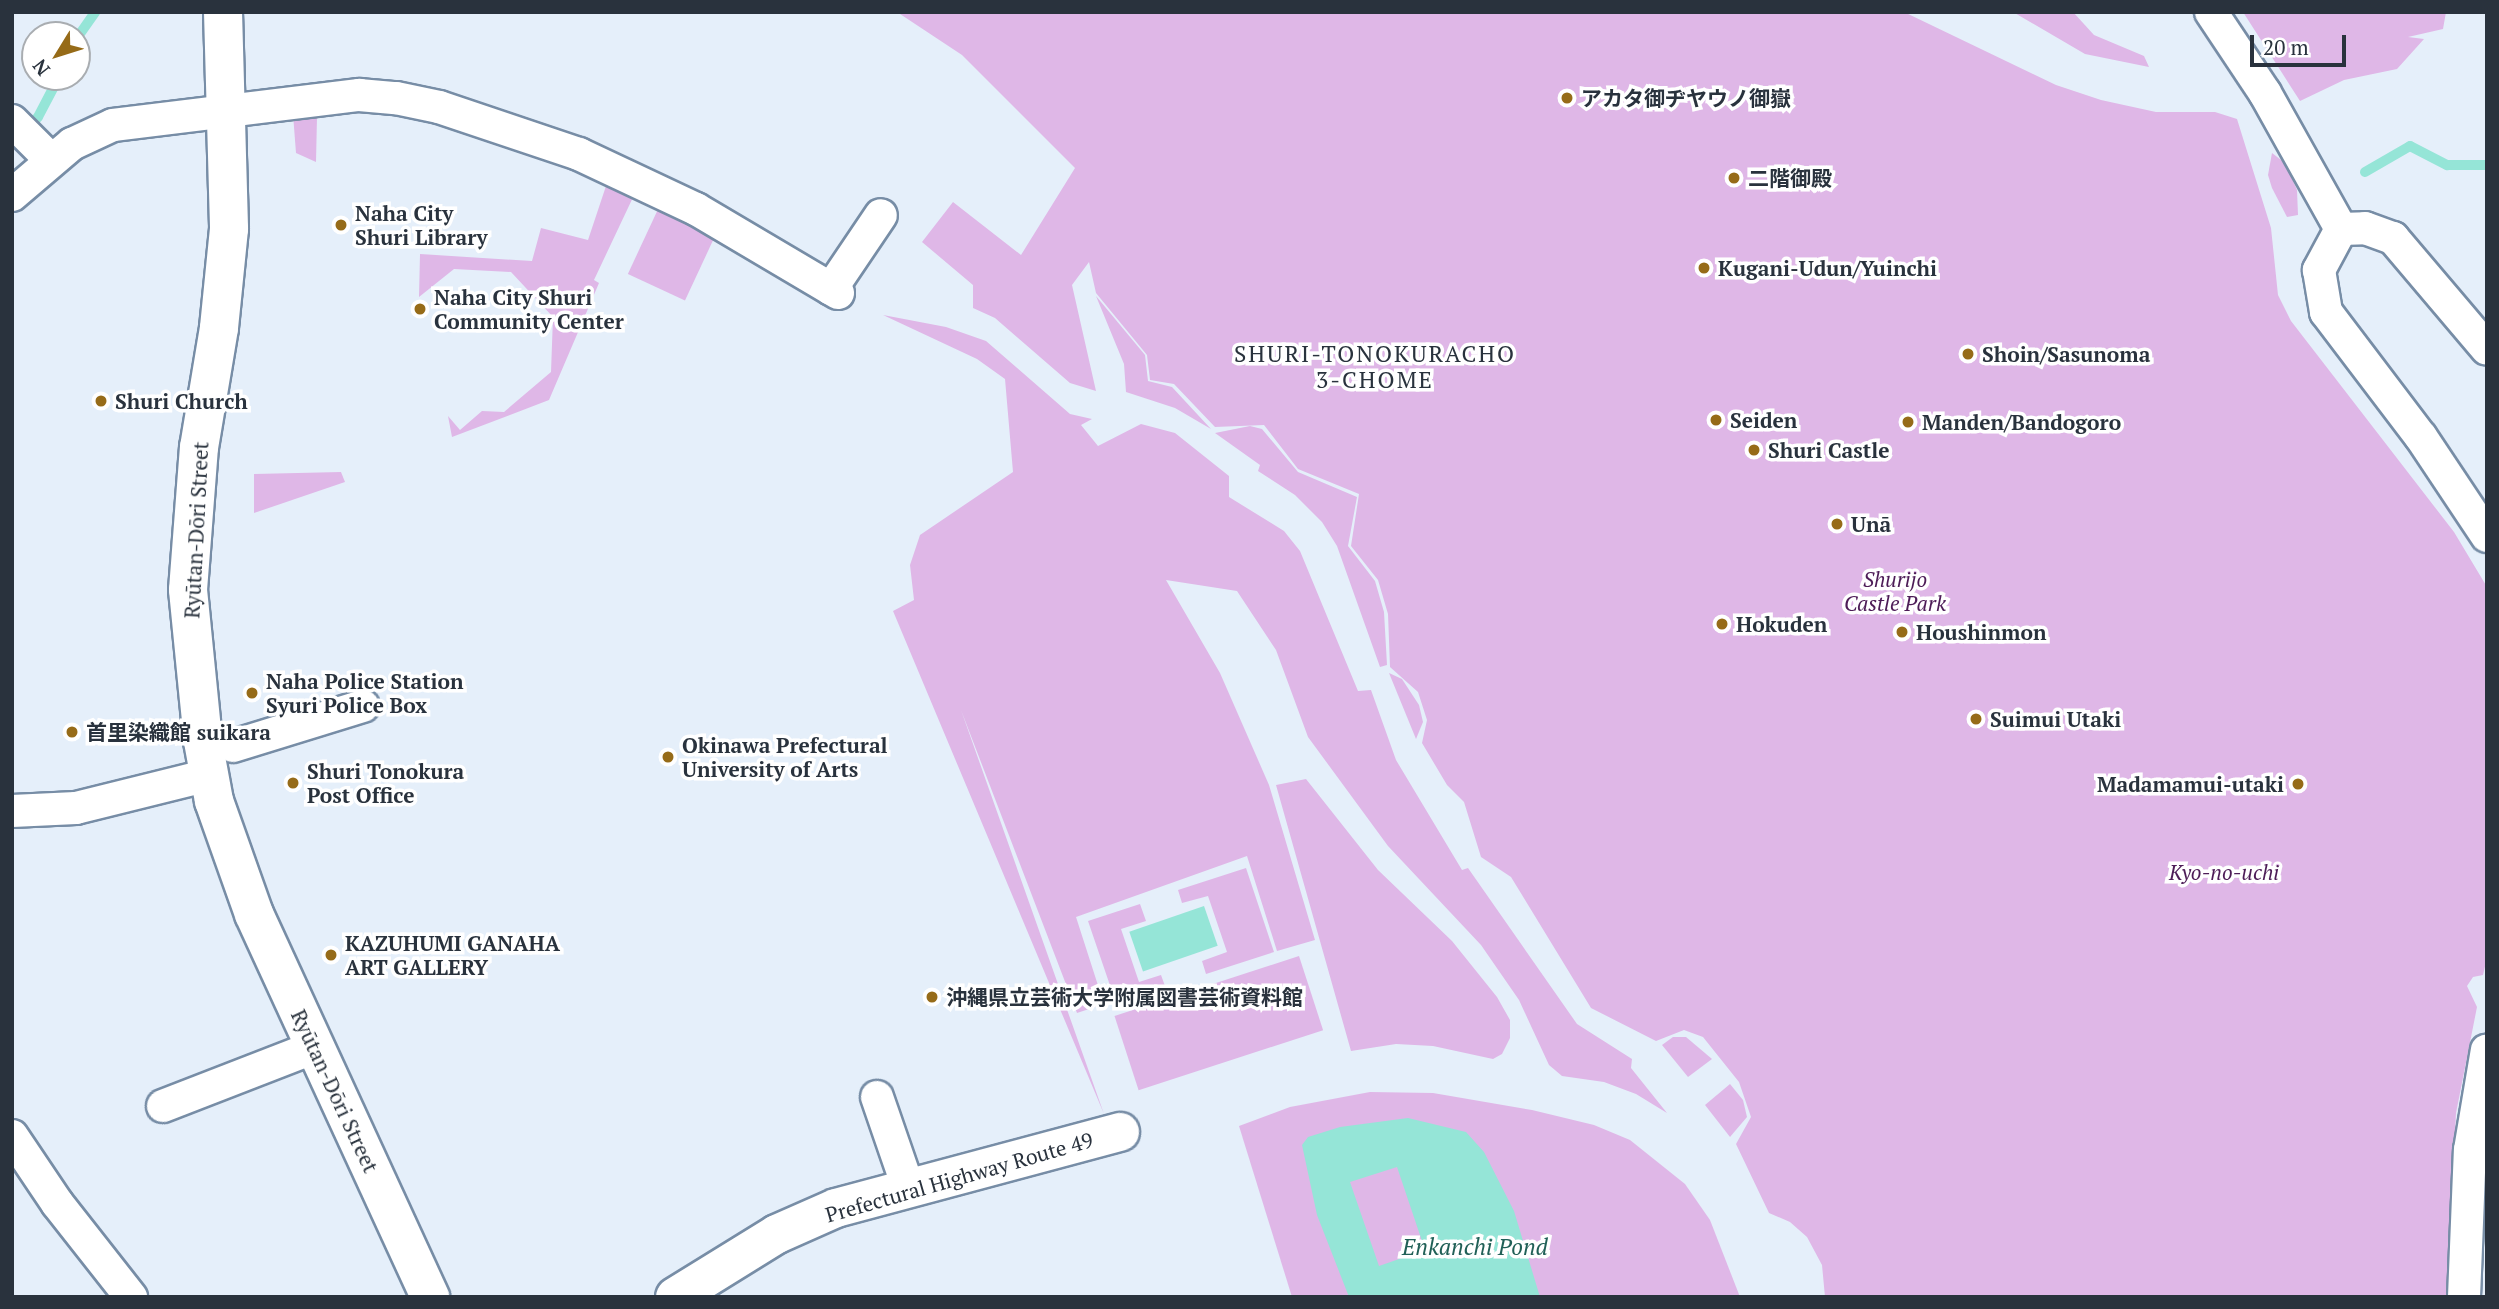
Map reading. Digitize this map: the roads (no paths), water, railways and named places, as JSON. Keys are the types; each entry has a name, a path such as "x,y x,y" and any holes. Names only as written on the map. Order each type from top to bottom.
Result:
{"main road":[{"name":"Ryūtan-Dōri Street","path":"223,12 228,111 226,276 199,447 188,590 195,690 209,775 250,903 430,1297"},
{"name":"Prefectural Highway Route 49","path":"675,1297 804,1222 1120,1132"}],"street":[{"path":"2211,12 2265,93 2341,229"},
{"path":"12,195 50,159 96,130 113,125 359,95 439,107 591,160 696,209 835,291 881,215"},
{"path":"12,121 50,159"},
{"path":"2341,229 2365,228 2393,238 2487,349"},
{"path":"2341,229 2319,270 2326,312 2421,437 2487,536"},
{"path":"233,746 363,706"},
{"path":"12,811 76,808 209,775"},
{"path":"163,1106 315,1048"},
{"path":"2464,1297 2470,1150 2487,1050"},
{"path":"877,1097 909,1190"},
{"path":"12,1136 57,1203 131,1297"}],"water":[{"path":"1204,906 1218,946 1143,971 1129,932"},
{"name":"Enkanchi Pond","path":"1408,1118 1466,1132 1484,1152 1514,1211 1540,1297 1349,1297 1317,1215 1302,1145 1308,1137 1340,1127","holes":["1397,1167 1425,1250 1379,1266 1350,1182"]}],"waterway":[{"path":"89,21 95,12"},
{"path":"12,144 38,117 52,91"},
{"path":"2365,172 2410,146 2447,165 2487,165"}],"place":[{"name":"アカタ御ヂヤウノ御嶽","path":"1567,98"},
{"name":"二階御殿","path":"1734,178"},
{"name":"Naha City Shuri Library","path":"341,225"},
{"name":"Kugani-Udun/Yuinchi","path":"1704,268"},
{"name":"Naha City Shuri Community Center","path":"420,309"},
{"name":"Shoin/Sasunoma","path":"1968,354"},
{"name":"Shuri Church","path":"101,401"},
{"name":"Seiden","path":"1716,420"},
{"name":"Manden/Bandogoro","path":"1908,422"},
{"name":"Shuri Castle","path":"1754,450"},
{"name":"Unā","path":"1837,524"},
{"name":"Hokuden","path":"1722,624"},
{"name":"Houshinmon","path":"1902,632"},
{"name":"Naha Police Station Syuri Police Box","path":"252,693"},
{"name":"Suimui Utaki","path":"1976,719"},
{"name":"首里染織館 suikara","path":"72,732"},
{"name":"Okinawa Prefectural University of Arts","path":"668,757"},
{"name":"Shuri Tonokura Post Office","path":"293,783"},
{"name":"Madamamui-utaki","path":"2298,784"},
{"name":"KAZUHUMI GANAHA ART GALLERY","path":"331,955"},
{"name":"沖縄県立芸術大学附属図書芸術資料館","path":"932,997"}],"district":[{"name":"SHURI-TONOKURACHO 3-CHOME","path":"1375,367"}],"park label":[{"name":"Shurijo Castle Park","path":"1895,591"},
{"name":"Kyo-no-uchi","path":"2224,872"}]}
